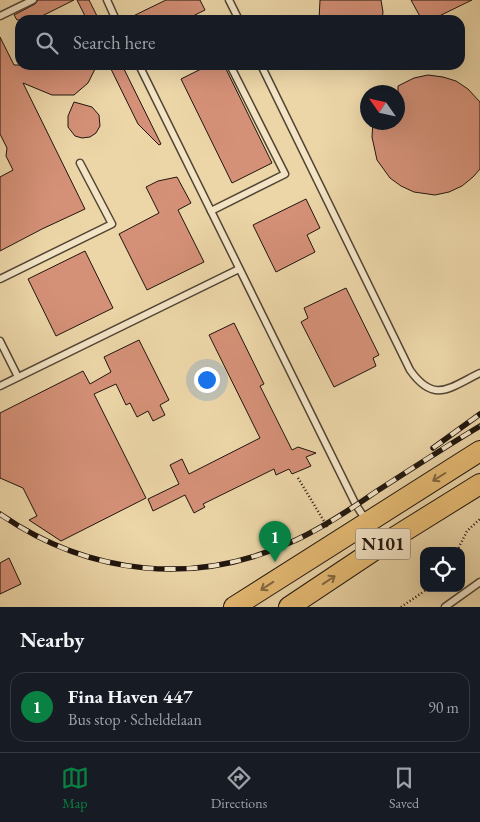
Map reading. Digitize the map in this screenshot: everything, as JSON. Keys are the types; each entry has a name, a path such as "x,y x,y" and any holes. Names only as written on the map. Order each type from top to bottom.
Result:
{"main road":[{"name":"N101","path":"234,607 480,451"},
{"name":"N101","path":"289,607 382,545 480,484"},
{"path":"366,522 382,545"}],"lane":[{"path":"0,16 33,0"},
{"path":"106,0 114,15"},
{"path":"230,0 237,15"},
{"path":"141,70 366,522"},
{"path":"211,211 285,174 233,70"},
{"path":"263,70 417,381 427,389 437,391 450,388 480,373"},
{"path":"0,279 112,224 80,163"},
{"path":"0,386 239,269"},
{"path":"0,341 18,377"},
{"path":"445,607 480,582"}],"path":[{"path":"298,478 329,530"},
{"path":"459,547 467,531 480,519"},
{"path":"401,607 423,592"}],"building":[{"path":"38,0 74,0 44,15 15,15 15,17 14,15 35,4"},
{"path":"77,0 89,0 96,15 84,15"},
{"path":"166,0 200,0 205,10 195,15 135,15"},
{"path":"320,0 381,0 383,12 383,15 319,15"},
{"path":"411,0 472,0 441,15 419,15"},
{"path":"0,37 15,65 15,70 94,70 88,83 74,95 52,95 23,83 85,209 0,251 0,177 13,170 6,156 7,148 0,134"},
{"path":"111,70 124,70 161,144 159,145 138,124"},
{"path":"199,70 226,70 272,163 232,183 181,79"},
{"path":"428,75 456,81 468,89 480,102 480,169 462,186 449,192 435,195 414,192 390,178 377,160 372,137 372,130 405,130 405,85 400,85 414,78"},
{"path":"74,102 92,107 99,115 100,126 96,133 90,137 82,138 75,136 68,127 68,116"},
{"path":"177,177 191,203 178,210 204,262 147,290 119,234 159,213 146,187 158,181"},
{"path":"306,199 320,228 307,235 315,252 276,272 253,225"},
{"path":"85,251 113,308 56,336 28,279"},
{"path":"346,288 379,355 373,358 376,366 334,387 301,322 308,318 304,308"},
{"path":"234,323 264,384 260,386 292,450 298,447 316,453 306,457 311,466 292,474 289,469 276,475 274,469 203,504 205,507 194,513 185,495 153,511 148,499 179,484 170,465 182,459 189,474 260,438 209,335"},
{"path":"139,340 169,400 160,405 165,415 153,421 148,411 137,417 130,403 126,405 116,384 94,394 146,498 61,541 29,520 37,516 23,488 0,478 0,413 83,371 90,384 111,372 104,357"},
{"path":"9,558 21,584 0,594 0,563"}],"railway":[{"path":"433,448 480,414"},
{"path":"0,514 34,535 70,551 107,562 145,568 183,569 221,564 259,555 317,529 480,426"}],"place":[{"name":"Fina Haven 447","path":"275,562"}]}
